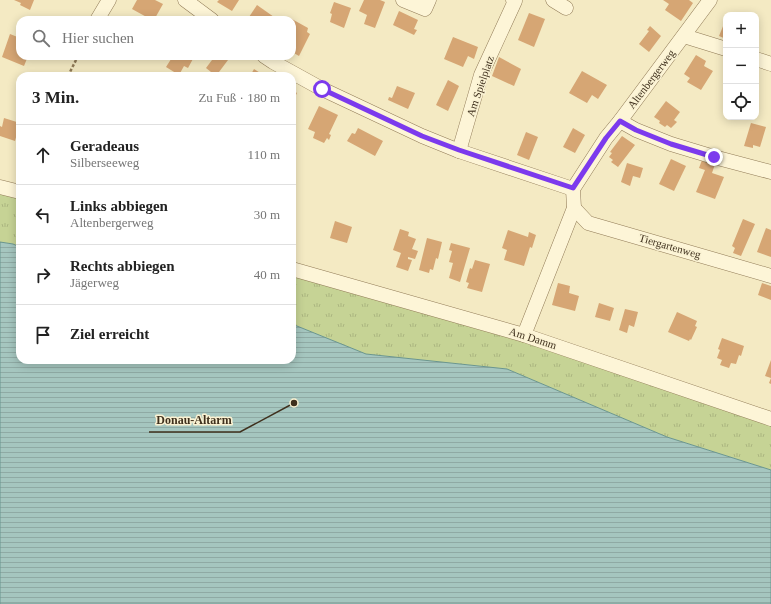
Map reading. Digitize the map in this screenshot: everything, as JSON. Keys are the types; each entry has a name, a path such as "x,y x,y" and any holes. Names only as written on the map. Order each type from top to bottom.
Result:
{"street":[{"path":"99,16 109,0"},
{"path":"185,0 207,16"},
{"path":"404,0 425,9 429,0"},
{"name":"Am Spielplatz","path":"459,150 481,75 516,0"},
{"path":"553,0 566,8"},
{"name":"Altenbergerweg","path":"573,188 606,138 710,0"},
{"path":"684,36 723,48"},
{"path":"270,60 291,72"},
{"path":"759,60 771,64"},
{"path":"296,74 329,92 422,136 573,188 574,208 524,335"},
{"path":"620,121 636,130 671,144 771,172"},
{"path":"0,187 16,191"},
{"name":"Tiergartenweg","path":"574,208 588,223 771,276"},
{"name":"Am Damm","path":"296,270 524,335 771,419"}],"path":[{"path":"70,72 76,60"}],"green space":[{"path":"0,192 16,197 16,245 0,242"},
{"path":"296,275 521,341 771,424 771,470 667,437 507,369 365,354 296,326"}],"water":[{"path":"0,242 16,245 16,364 296,364 296,326 366,354 507,369 667,437 771,470 771,604 0,604"}],"building":[{"path":"14,0 34,0 30,10"},
{"path":"137,0 155,0 163,4 156,16 145,16 132,9"},
{"path":"219,0 239,0 232,11 217,2"},
{"path":"364,0 380,0 385,2 375,28 364,24 367,15 359,11"},
{"path":"663,0 689,0 693,3 681,21 665,10 669,4"},
{"path":"334,2 351,8 344,28 330,22 332,14 330,13"},
{"path":"257,5 273,16 250,16"},
{"path":"399,11 418,20 414,29 417,30 414,35 393,25"},
{"path":"529,13 545,19 534,47 518,40"},
{"path":"296,21 308,28 307,32 310,34 299,56 296,54"},
{"path":"650,26 661,36 649,52 639,44 649,31 647,30"},
{"path":"723,26 723,38 719,36"},
{"path":"10,34 16,36 16,60 26,60 24,66 2,57"},
{"path":"453,37 478,47 474,59 468,56 463,67 444,59"},
{"path":"696,55 706,61 704,66 713,71 701,90 687,82 690,78 684,74"},
{"path":"499,57 521,69 514,86 492,76"},
{"path":"170,60 192,60 188,68 184,66 181,72 174,72 166,67"},
{"path":"212,60 228,60 219,72 211,72 206,68"},
{"path":"582,71 607,85 598,99 592,95 587,103 569,93"},
{"path":"448,80 459,86 448,111 436,105"},
{"path":"397,86 415,93 408,109 388,100 389,97 392,98"},
{"path":"666,101 680,112 674,120 677,122 671,128 667,125 665,127 654,117"},
{"path":"319,106 338,115 329,134 331,135 329,140 327,138 324,143 313,138 315,132 308,129"},
{"path":"4,118 16,122 15,141 0,136 0,126 2,127"},
{"path":"751,123 766,127 760,147 753,145 753,148 744,146"},
{"path":"358,128 383,141 375,156 347,141 352,133 355,134"},
{"path":"573,128 585,135 575,153 563,147"},
{"path":"526,132 538,137 529,160 517,155"},
{"path":"622,136 635,145 618,167 611,162 613,160 609,157 612,153 610,152"},
{"path":"671,159 686,166 674,191 659,184"},
{"path":"702,160 715,164 712,173 724,177 715,199 696,192 705,170 699,168"},
{"path":"627,163 643,168 640,178 633,176 630,186 621,182"},
{"path":"743,219 755,224 741,256 733,253 735,248 732,246"},
{"path":"335,221 352,227 347,243 330,238"},
{"path":"766,228 771,230 771,257 757,252"},
{"path":"400,229 409,232 408,236 416,239 412,249 418,251 415,259 408,257 408,259 412,260 408,271 396,267 401,253 393,250"},
{"path":"508,230 528,237 529,232 536,235 532,248 530,247 524,266 504,260 507,250 502,248"},
{"path":"427,238 442,242 438,259 436,258 433,270 430,269 429,273 419,270"},
{"path":"451,243 470,248 460,282 449,278 453,263 449,262 452,251 449,250"},
{"path":"475,260 490,264 482,292 467,288 469,283 466,282 470,268 472,269"},
{"path":"558,283 570,286 569,293 579,296 575,311 552,305"},
{"path":"762,283 771,286 771,300 758,295"},
{"path":"599,303 614,308 610,321 595,317"},
{"path":"625,309 638,312 634,327 629,325 627,333 619,330"},
{"path":"677,312 697,321 695,326 697,327 691,340 690,339 689,341 668,332"},
{"path":"722,338 744,346 741,356 739,355 736,364 731,363 729,368 720,365 722,360 717,358 720,350 718,349"},
{"path":"771,360 771,378 765,376"}],"place":[{"name":"Donau-Altarm","path":"294,403"}],"route":[{"path":"322,89 422,136 573,188 606,138 620,121 636,130 671,144 714,157"}]}
